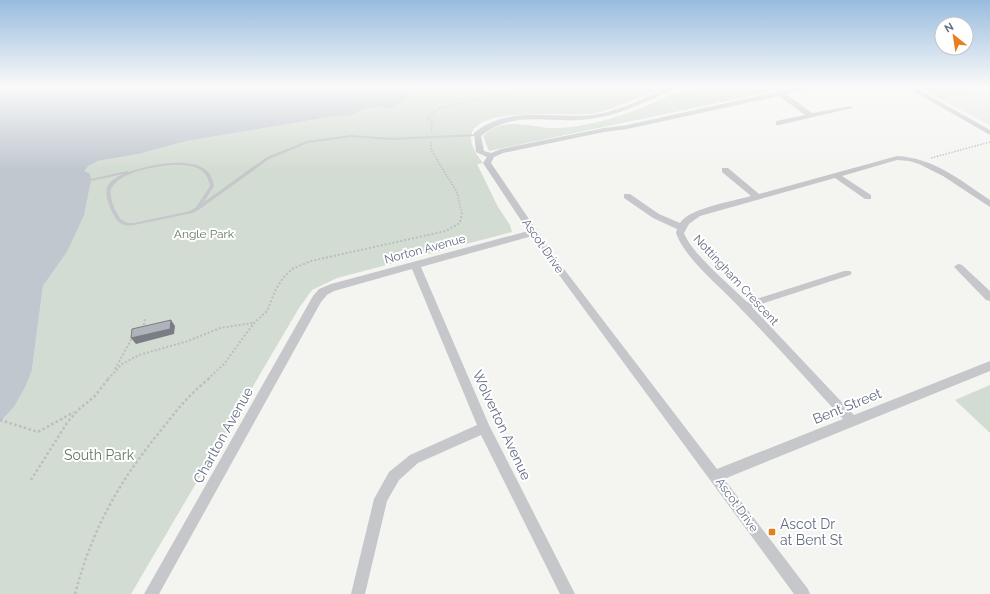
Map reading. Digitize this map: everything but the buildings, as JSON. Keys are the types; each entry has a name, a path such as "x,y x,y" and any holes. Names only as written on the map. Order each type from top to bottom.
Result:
{"street":[{"path":"602,115 567,119 506,119 484,127 477,135 480,152 491,156 508,150 684,115"},
{"path":"779,123 817,115"},
{"path":"958,115 990,133"},
{"name":"Ascot Drive","path":"491,156 487,163 534,233 803,594"},
{"name":"Nottingham Crescent","path":"850,420 745,306 686,247 682,239 682,227 690,218 697,214 758,198 889,159 915,157 990,204"},
{"path":"726,170 758,198"},
{"path":"836,175 868,198"},
{"path":"627,196 656,216 682,227"},
{"name":"Norton Avenue","path":"323,292 331,288 534,233"},
{"name":"Wolverton Avenue","path":"415,265 484,428 568,594"},
{"path":"959,267 990,297"},
{"path":"745,306 847,273"},
{"name":"Charlton Avenue","path":"151,594 317,299 323,292"},
{"name":"Bent Street","path":"715,476 850,420 990,366"},
{"path":"358,594 381,499 394,476 414,459 484,428"}],"lane":[{"path":"136,170 118,178 110,186 108,195 118,220 126,224 134,224 184,214 198,208 268,158 307,142 351,136 391,139 477,135"},
{"path":"91,180 167,164 182,163 196,166 205,172 212,186 217,189 226,188"},
{"path":"198,208 212,186"}],"path":[{"path":"75,594 80,571 98,524 114,493 137,458 196,390 223,365 254,323 267,313 276,290 289,271 296,265 366,248 443,232 454,228 462,219 462,209 459,196 431,150 432,123 428,117 430,115"},
{"path":"915,157 990,142"},
{"path":"143,333 145,319"},
{"path":"31,480 67,422 78,410 94,397 115,370 122,364 139,355 188,341 220,328 254,323"},
{"path":"115,370 129,339 136,334"},
{"path":"0,420 38,432 78,410"}],"shaded area":[{"path":"0,115 352,115 187,141 139,154 98,161 88,166 85,171 90,174 91,180 84,215 67,252 43,286 32,370 14,407 0,422"},
{"path":"970,115 990,115 990,125"}],"green space":[{"path":"351,115 526,115 489,120 475,128 472,142 483,163 477,164 498,207 510,225 512,232 337,278 312,290 299,308 131,594 0,594 0,422 14,407 32,370 43,286 67,252 87,166 98,161 139,154 187,141 336,116"},
{"path":"621,115 662,115 489,151 483,136 492,129 510,124 558,128 590,124"},
{"path":"990,385 990,433 955,400"}],"place":[{"name":"Ascot Dr at Bent St","path":"772,532"}],"park label":[{"name":"Angle Park","path":"204,234"},
{"name":"South Park","path":"99,455"}]}
